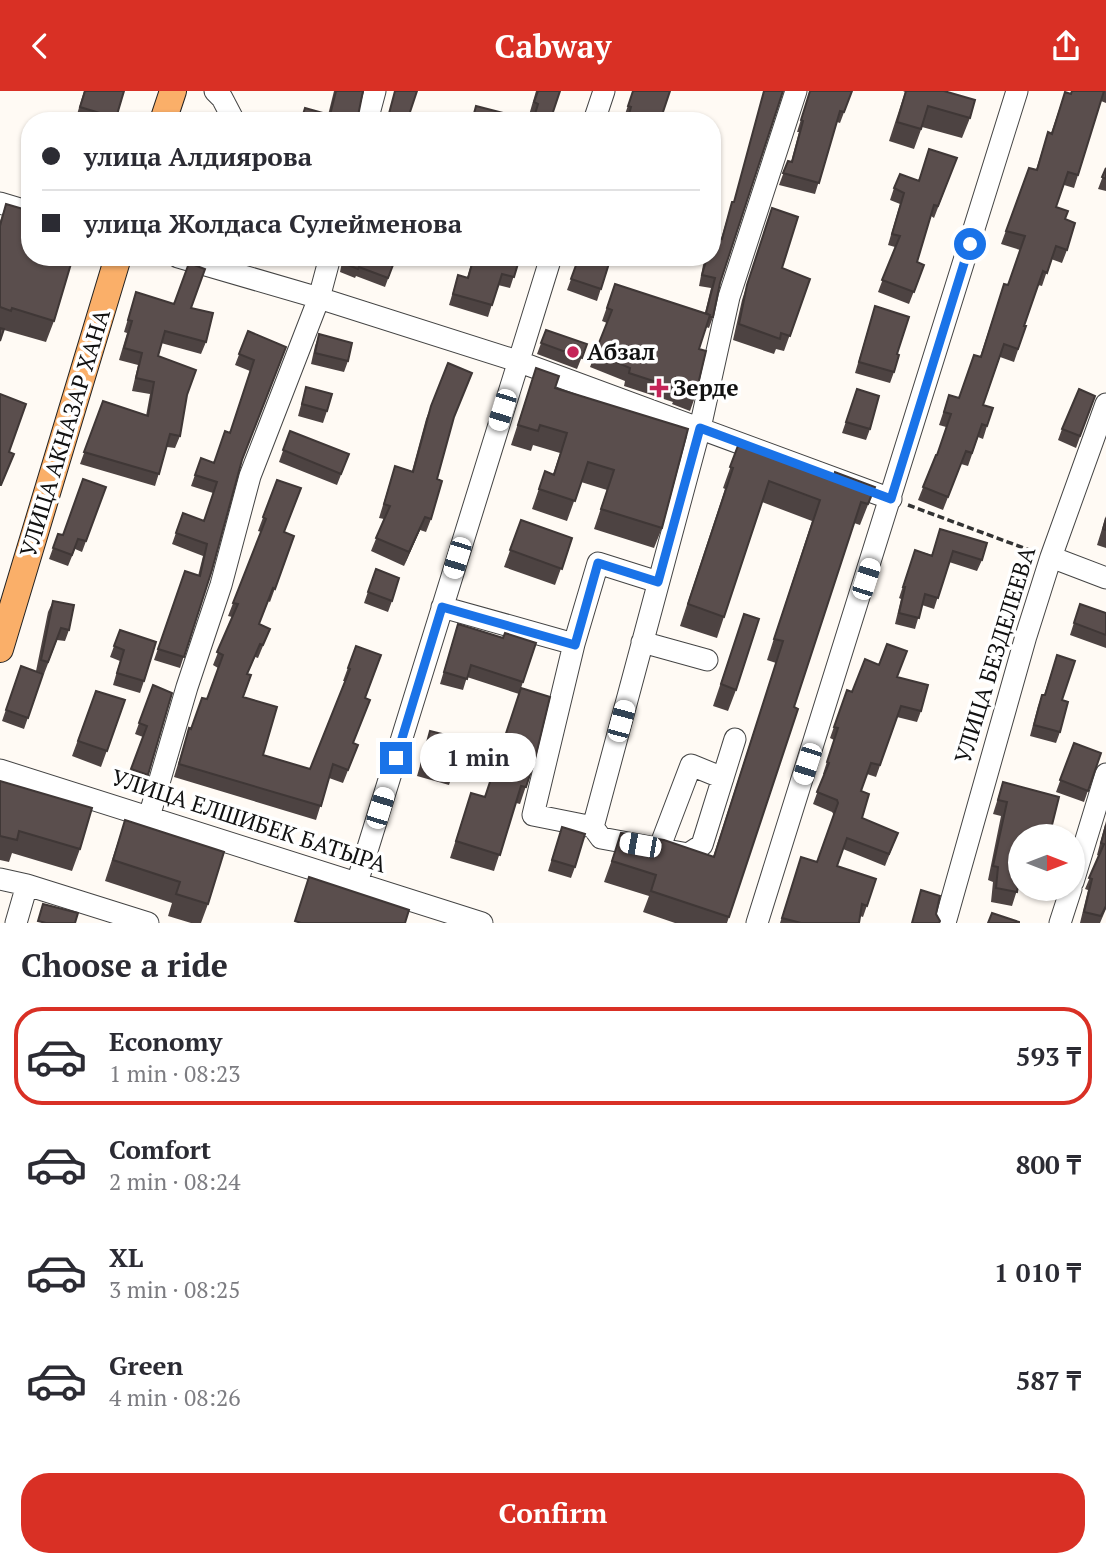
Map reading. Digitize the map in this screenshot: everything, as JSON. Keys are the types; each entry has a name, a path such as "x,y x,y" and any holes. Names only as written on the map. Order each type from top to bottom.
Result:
{"main road":[{"path":"166,112 173,91"},
{"name":"УЛИЦА АКНАЗАР ХАНА","path":"0,649 115,266"}],"street":[{"path":"215,91 222,97 230,112"},
{"path":"369,112 375,91"},
{"path":"597,112 604,91"},
{"path":"593,827 700,428 730,297 796,91"},
{"path":"757,923 1017,91"},
{"path":"0,203 21,209"},
{"path":"209,266 517,361 891,499"},
{"path":"149,817 187,687 221,585 250,476 319,298 328,266"},
{"path":"357,883 548,266"},
{"name":"УЛИЦА БЕЗДЕЛЕЕВА","path":"945,923 1026,636 1051,557 1106,404"},
{"path":"1051,557 1106,578"},
{"path":"658,582 598,563 533,815 593,827 601,838 688,854 702,845 735,739"},
{"path":"442,607 575,645"},
{"path":"642,642 707,660"},
{"path":"659,849 691,765 723,778"},
{"name":"УЛИЦА ЕЛШИБЕК БАТЫРА","path":"0,770 481,923"},
{"path":"1085,843 1106,774"},
{"path":"0,879 27,885 87,914 148,923"},
{"path":"16,923 27,885"},
{"path":"1060,923 1066,901"}],"path":[{"path":"891,499 1051,557"}],"building":[{"path":"85,91 124,91 118,112 96,112 80,107"},
{"path":"336,91 363,91 359,112 331,112"},
{"path":"395,91 417,91 410,112 389,112"},
{"path":"538,91 560,91 553,112 536,112 538,104 534,102"},
{"path":"633,91 670,91 663,112 630,112 631,107 628,106"},
{"path":"764,91 783,91 720,283 713,317 710,317 706,313 715,278 702,275 704,266 721,266 721,239 734,202"},
{"path":"810,91 852,91 844,112 840,111 819,183 783,173 788,161 792,162"},
{"path":"906,91 944,91 975,100 970,118 928,106 921,129 897,122"},
{"path":"1072,91 1104,91 1078,175 1068,172 1056,207 1068,211 1065,219 1075,223 1067,250 1056,246 1047,273 1043,271 1018,349 1004,344 983,405 993,408 987,426 982,424 972,453 966,451 948,497 923,487 951,414 944,412 949,395 959,398 974,355 981,357 1004,284 1008,285 1025,236 1006,231 1029,168 1037,170 1048,132 1052,134 1065,92 1071,94"},
{"path":"476,106 499,112 474,112"},
{"path":"305,108 319,112 304,112"},
{"path":"929,149 957,158 938,206 934,205 917,262 924,265 914,292 882,280 900,236 892,234 904,193 894,188 900,174 919,181"},
{"path":"6,204 21,208 21,266 70,266 54,321 0,307 0,226"},
{"path":"772,208 798,217 782,268 810,279 790,336 781,333 780,339 739,324 747,285"},
{"path":"188,266 205,269 191,308 213,313 206,342 165,331 158,356 196,370 187,395 180,436 170,434 159,474 84,452 103,401 148,416 154,382 136,378 142,353 124,348 132,321 128,320 136,292 174,304"},
{"path":"350,266 393,266 388,278 359,267 358,269"},
{"path":"471,266 517,266 514,277 502,274 492,305 453,294 458,275 468,278"},
{"path":"576,266 608,266 601,289 571,279"},
{"path":"615,284 710,315 699,349 706,351 695,397 629,373 630,368 595,353 612,310 607,308"},
{"path":"875,306 909,317 894,372 859,362"},
{"path":"546,330 587,344 582,358 541,343"},
{"path":"248,331 286,347 242,460 212,570 184,657 158,649 185,571 200,576 207,544 176,533 183,513 204,521 217,482 195,475 201,458 214,463 225,431 230,433 254,360 239,354"},
{"path":"319,334 352,343 348,361 315,353"},
{"path":"448,363 472,373 454,417 437,479 442,481 431,519 425,517 409,552 376,538 390,506 384,504 395,466 413,472 431,406"},
{"path":"536,368 559,376 555,388 688,429 662,528 601,509 614,470 588,462 575,501 539,489 545,471 554,475 567,433 540,425 538,431 518,425"},
{"path":"306,387 332,394 327,411 302,404"},
{"path":"857,389 879,396 870,429 846,422"},
{"path":"1079,389 1095,396 1080,436 1062,429"},
{"path":"0,394 26,404 9,452 14,454 1,485 0,485"},
{"path":"290,431 349,454 341,474 283,450"},
{"path":"739,443 834,477 835,472 875,487 868,504 861,502 794,707 798,709 729,917 651,891 656,875 612,861 621,833 664,840 714,857 783,641 774,639 820,500 769,481 724,617 688,604"},
{"path":"83,479 106,487 86,541 78,539 72,555 53,548 58,534 63,535"},
{"path":"277,480 301,488 284,532 294,536 259,624 270,629 247,674 251,675 243,697 277,707 263,755 310,769 350,669 348,668 356,646 381,655 365,698 370,700 353,743 358,745 348,770 333,764 321,806 179,764 189,728 191,729 202,698 207,699 223,655 217,652 238,604 233,603 266,519 263,517"},
{"path":"521,520 572,538 562,569 510,550"},
{"path":"940,529 987,543 982,560 953,551 938,598 925,594 919,618 899,613 903,587 915,550 932,556"},
{"path":"376,569 399,578 392,601 368,592"},
{"path":"53,601 74,605 69,630 61,628 48,662 41,660"},
{"path":"1080,604 1106,613 1106,635 1074,623"},
{"path":"744,614 759,619 736,690 721,684"},
{"path":"458,624 503,638 505,633 536,643 523,682 471,665 467,679 444,672"},
{"path":"120,630 156,642 144,681 117,673 124,650 114,646"},
{"path":"887,644 907,651 897,677 928,685 921,711 901,706 880,765 871,763 861,791 869,794 862,818 898,833 889,854 847,838 837,866 876,879 867,906 862,904 859,923 801,923 782,918 801,857 817,862 838,803 837,800 817,792 829,763 827,762 838,728 834,727 847,690 852,692 865,659 879,665"},
{"path":"1057,655 1075,661 1062,700 1068,702 1060,732 1034,725"},
{"path":"21,666 43,674 28,718 6,710"},
{"path":"153,685 172,693 148,775 131,769 147,726 139,723"},
{"path":"521,688 550,697 535,759 526,787 521,786 500,855 456,841 471,793 485,797"},
{"path":"96,691 125,700 107,751 78,741"},
{"path":"430,731 462,739 453,773 421,765"},
{"path":"1074,743 1101,753 1088,791 1060,780"},
{"path":"0,781 92,808 80,849 19,831 17,840 0,836"},
{"path":"1003,782 1059,797 1052,824 1008,824 1008,890 996,888 998,867 993,866 1007,802 998,800"},
{"path":"125,820 224,852 208,904 176,894 180,882 113,860"},
{"path":"1106,825 1106,906 1101,916 1084,912 1092,879 1089,878 1104,844 1101,843"},
{"path":"562,827 585,834 575,867 552,860"},
{"path":"309,877 409,910 405,923 295,921"},
{"path":"921,890 940,896 936,914 939,923 912,923"},
{"path":"43,904 78,913 75,923 38,921"},
{"path":"992,913 1019,922 1019,923 988,923"}],"place":[{"name":"Абзал","path":"573,352"},
{"name":"Зерде","path":"659,388"}],"route":[{"path":"396,758 442,607 575,645 598,563 658,582 700,428 891,499 970,244"}]}
